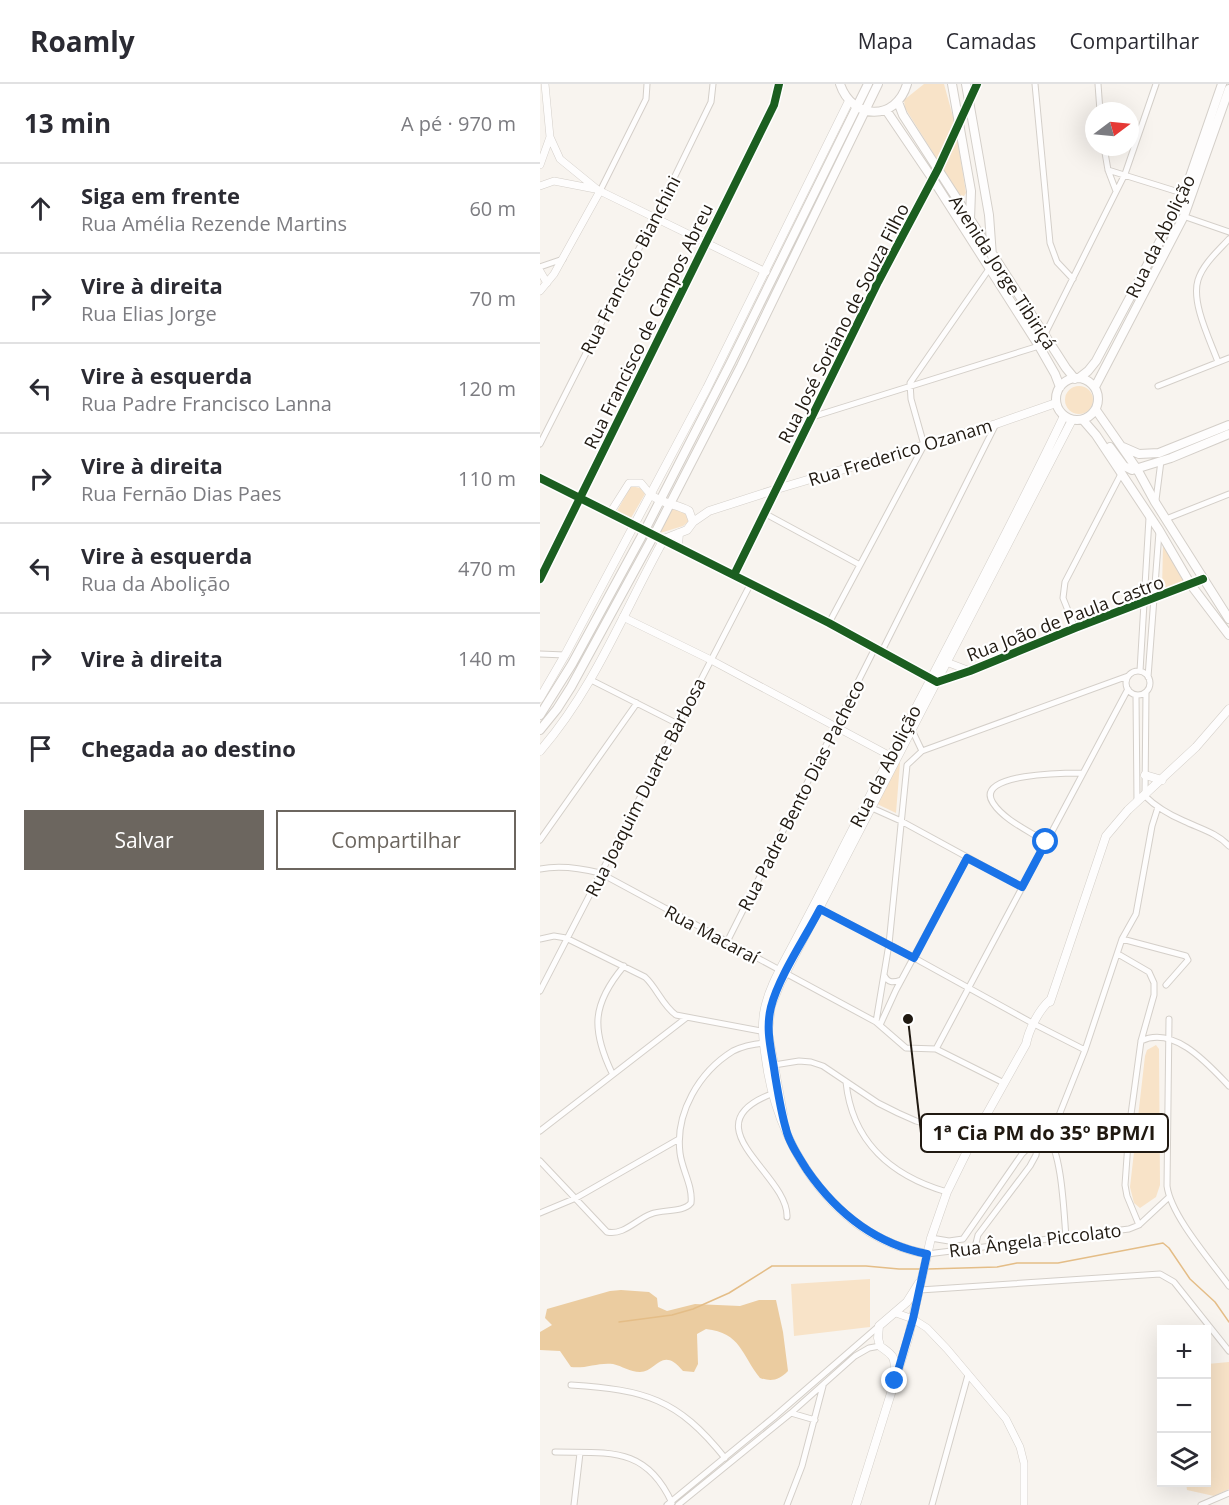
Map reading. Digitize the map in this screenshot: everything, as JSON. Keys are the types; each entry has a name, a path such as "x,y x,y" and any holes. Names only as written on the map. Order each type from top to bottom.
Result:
{"main road":[{"path":"840,84 843,93 853,104 866,111 886,110 898,102 906,84"},
{"path":"540,698 565,656 853,104 868,84"},
{"path":"540,730 557,710 571,687 654,535 741,366 878,84"},
{"path":"952,84 971,192 966,223"},
{"path":"966,84 989,215 992,256"},
{"name":"Rua da Abolição","path":"1188,196 1222,84"},
{"name":"Rua da Abolição","path":"1095,387 1180,215 1229,88"},
{"name":"Avenida Jorge Tibiriçá","path":"898,102 903,116 958,202 989,269 1039,346 1060,387"},
{"path":"540,715 572,664 645,530 730,364 853,104"},
{"name":"Avenida Jorge Tibiriçá","path":"886,110 932,178 992,256 1066,368 1077,378"},
{"path":"958,202 966,199 971,192"},
{"name":"Rua da Abolição","path":"1077,378 1088,371 1096,361 1180,215"},
{"path":"1077,378 1089,381 1095,387 1099,398 1096,410 1083,420 1068,418 1056,403 1060,387 1064,382 1077,378"},
{"name":"Rua Frederico Ozanam","path":"664,539 687,530 693,522 709,511 996,424 1056,403"},
{"path":"1096,410 1137,469 1155,502 1229,619"},
{"name":"Rua da Abolição","path":"926,1258 874,1235 843,1213 813,1179 780,1121 766,1042 767,999 817,908 1068,418"},
{"path":"1083,420 1096,435 1159,530 1191,585 1229,635"},
{"path":"1118,444 1130,452 1147,455 1159,453 1229,425"},
{"path":"1096,435 1108,445 1124,466 1128,469 1137,469 1229,434"},
{"name":"Rua Frederico Ozanam","path":"650,494 689,510 709,511"},
{"path":"689,510 693,522"},
{"path":"678,546 679,533"},
{"path":"540,751 591,680 664,539"},
{"name":"Rua da Abolição","path":"817,908 872,808 894,758 912,730 933,680"},
{"path":"856,1505 905,1349 931,1238 947,1192 974,1137 1050,1000 1106,836 1114,824 1196,747 1229,710"},
{"path":"1145,775 1162,780"},
{"name":"Rua da Abolição","path":"766,1042 774,1065 775,1092"},
{"path":"905,1349 891,1352 880,1346 879,1326 907,1302 921,1279"},
{"path":"891,1352 895,1381"}],"street":[{"path":"545,84 550,137 560,159 599,190 766,272"},
{"path":"540,291 563,259 599,190 646,99 647,84"},
{"name":"Rua Francisco Bianchini","path":"540,444 711,102 713,84"},
{"name":"Rua Francisco de Campos Abreu","path":"540,579 774,105 779,84"},
{"name":"Rua José Soriano de Souza Filho","path":"734,575 878,282 938,169 977,84"},
{"path":"1035,84 1050,243 1058,262 1073,279"},
{"path":"1098,84 1099,102"},
{"path":"812,417 1039,346 1125,174 1156,84"},
{"path":"540,165 550,137"},
{"path":"1105,156 1107,170 1116,191"},
{"path":"1107,170 1188,196"},
{"path":"540,186 554,181 599,190"},
{"path":"1180,215 1229,232"},
{"path":"1218,362 1198,305 1196,291 1204,268 1229,239"},
{"path":"547,284 540,269 563,259"},
{"path":"829,622 924,445 909,388 914,376 989,269"},
{"path":"1158,386 1229,358"},
{"name":"Rua Padre Bento Dias Pacheco","path":"727,942 836,728 996,424"},
{"path":"1155,502 1161,461"},
{"path":"1075,628 1063,598 1065,582 1121,474"},
{"path":"540,478 829,622 933,680"},
{"path":"610,513 632,482 642,484 650,494"},
{"path":"1166,519 1229,494"},
{"path":"764,513 860,566"},
{"path":"1140,671 1149,517"},
{"path":"1159,530 1148,677 1150,684 1146,692 1145,796 1158,807 1213,833 1229,846"},
{"name":"Rua João de Paula Castro","path":"933,680 970,671 1203,579"},
{"name":"Rua Joaquim Duarte Barbosa","path":"540,991 751,583"},
{"path":"623,617 711,660 894,758"},
{"path":"540,654 565,656"},
{"path":"943,661 970,671"},
{"path":"878,1023 889,944 907,765 922,751 1128,676 1133,672 1140,671 1148,677"},
{"path":"1128,676 1126,683 1128,689 1136,695"},
{"path":"591,680 678,724"},
{"path":"936,1049 1128,689"},
{"path":"1136,695 1146,692"},
{"path":"1136,695 1137,803"},
{"path":"540,840 637,703"},
{"path":"912,730 922,751"},
{"path":"1046,842 992,802 990,795 993,788 1007,780 1051,774 1082,773"},
{"path":"957,1250 1022,1154 1028,1148 1037,1146 1054,1128 1085,1050 1122,939 1136,914 1152,826 1158,807"},
{"path":"872,808 902,821 1022,887"},
{"path":"878,1023 967,858"},
{"name":"Rua Macaraí","path":"540,869 582,868 600,873 878,1023 906,1048 936,1049 1004,1083"},
{"path":"817,908 889,944 1085,1050"},
{"path":"540,939 554,936 566,938 645,976 669,1010 676,1015 765,1032"},
{"path":"1122,939 1186,956 1188,960 1184,966 1166,985"},
{"path":"1118,954 1149,972 1154,983 1154,995 1141,1041 1129,1129 1125,1185 1139,1225"},
{"path":"612,1073 601,1046 598,1016 603,993 624,966"},
{"path":"884,974 889,981 902,980"},
{"path":"540,1131 686,1018"},
{"path":"1169,1019 1168,1198 1192,1236 1229,1286"},
{"path":"1141,1041 1155,1036 1169,1038 1188,1049 1212,1068 1229,1086"},
{"path":"540,1161 607,1232 617,1232 650,1214 688,1207 692,1193 680,1156 679,1139 686,1108 694,1090 707,1072 734,1051 745,1046 766,1042"},
{"path":"774,1065 799,1061 823,1066 898,1113 916,1121 974,1137"},
{"path":"846,1082 853,1115 861,1131 885,1161 913,1180 947,1192"},
{"path":"775,1092 749,1106 742,1113 738,1124 739,1132 750,1154 786,1203 787,1217"},
{"path":"1047,1137 1054,1145 1058,1160 1066,1237"},
{"path":"540,1213 576,1198 679,1139"},
{"path":"975,1247 978,1235 1030,1166 1036,1155 1037,1146"},
{"name":"Rua Ângela Piccolato","path":"926,1258 975,1247 1129,1229 1139,1225 1168,1198"},
{"path":"931,1238 950,1241 963,1239"},
{"path":"920,1290 1160,1274 1174,1282 1229,1351"},
{"path":"896,1313 913,1319 927,1328 1006,1419 1017,1440 1024,1463 1024,1505"},
{"path":"555,1452 602,1453 641,1462 662,1483 671,1504 724,1456 774,1418 879,1326"},
{"path":"1223,1342 1229,1338"},
{"path":"678,1505 791,1413 855,1356 869,1348 880,1346"},
{"path":"932,1505 968,1375"},
{"path":"571,1385 614,1389 658,1400 695,1423 729,1462"},
{"path":"787,1505 799,1476 824,1385"},
{"path":"791,1413 815,1420"},
{"path":"574,1505 580,1453"},
{"path":"1201,1505 1217,1502 1229,1493"}],"shaded area":[{"path":"924,84 944,84 955,124 966,193 964,196 960,196 905,108 904,100"},
{"path":"1079,386 1089,390 1093,400 1089,410 1079,414 1069,410 1065,400 1069,390"},
{"path":"631,486 640,488 645,494 631,518 617,511"},
{"path":"673,506 688,516 689,521 683,526 660,533"},
{"path":"1163,545 1187,584 1162,591"},
{"path":"895,763 900,763 896,813 875,803"},
{"path":"1156,1045 1159,1049 1160,1185 1156,1197 1140,1208 1134,1203 1130,1187 1145,1056 1147,1050"},
{"path":"870,1279 870,1327 794,1336 791,1284"},
{"path":"621,1290 649,1292 657,1298 658,1307 667,1311 695,1304 740,1306 759,1300 776,1300 788,1371 775,1379 760,1378 733,1340 718,1331 706,1329 697,1334 698,1364 694,1372 683,1371 670,1360 664,1360 640,1372 613,1364 571,1367 560,1351 540,1350 540,1332 552,1325 545,1318 547,1309"},
{"path":"1229,1362 1229,1489 1214,1496 1187,1490 1187,1487 1211,1487 1211,1364"}],"waterway":[{"path":"928,1269 997,1267 1017,1263 1058,1263 1163,1243 1169,1248 1190,1279 1215,1302 1229,1322"},
{"path":"619,1322 672,1315 693,1309 729,1293 772,1266 866,1266 920,1269"}],"cycle path":[{"path":"540,579 774,105 779,84"},
{"path":"734,575 878,282 938,169 977,84"},
{"path":"540,478 829,623 937,682 1203,579"}],"place":[{"name":"1ª Cia PM do 35º BPM/I","path":"908,1019"}],"route":[{"path":"895,1381 908,1339 927,1254 892,1244 857,1224 821,1190 802,1163 785,1127 778,1092 768,1032 771,1006 780,984 820,909 914,958 967,858 1022,887 1046,842"}]}
